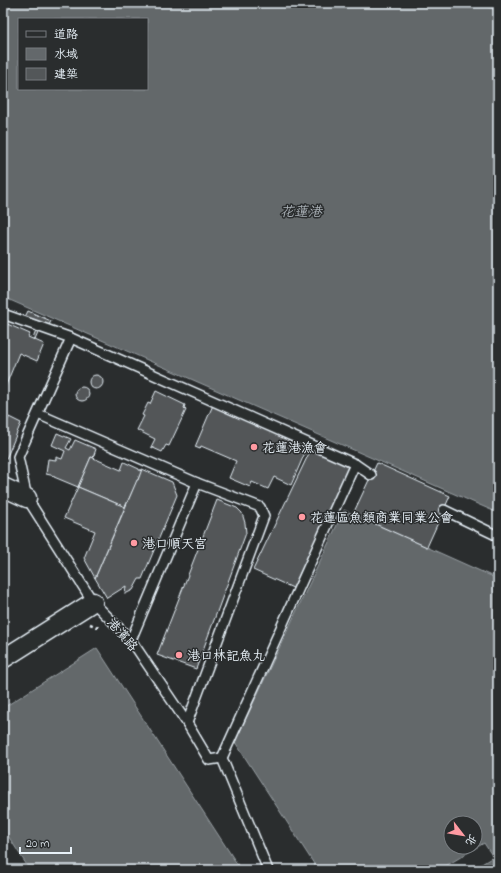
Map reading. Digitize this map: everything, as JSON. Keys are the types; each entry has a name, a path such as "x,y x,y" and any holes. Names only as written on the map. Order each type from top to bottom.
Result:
{"street":[{"path":"3,487 27,498"},
{"path":"3,660 93,602"}],"lane":[{"path":"3,314 71,338 356,464 371,475"},
{"name":"港濱路","path":"71,338 18,457 27,498 93,602 131,640 187,723 209,760 222,758"},
{"path":"38,414 197,483 260,507 264,516 187,723"},
{"path":"268,870 222,758 356,464"},
{"path":"131,640 197,483"},
{"path":"444,510 498,536"}],"path":[{"path":"86,622 105,630"}],"water":[{"name":"花蓮港","path":"3,3 478,3 498,11 498,513 3,297"},
{"path":"344,510 498,579 498,870 472,870 493,857 483,844 483,815 443,815 443,855 464,855 439,870 318,870 235,742"},
{"path":"97,648 241,870 30,870 3,828 3,708"}],"building":[{"path":"28,311 51,321 47,329 25,317"},
{"path":"5,323 30,334 28,337 44,344 37,361 19,353 4,390 3,326 4,327"},
{"path":"38,325 41,326 35,340 33,339"},
{"path":"96,375 101,377 103,382 101,387 96,389 91,387 89,382 91,377"},
{"path":"82,387 87,389 89,394 87,399 82,401 77,399 75,394 77,389"},
{"path":"156,391 185,405 184,408 186,410 169,446 166,445 162,452 151,447 155,439 137,430 144,416 142,415 148,403 150,404"},
{"name":"花蓮港漁會","path":"213,405 274,431 273,433 307,448 291,485 274,477 268,489 252,482 250,487 229,478 236,461 201,446 200,449 195,447"},
{"path":"9,417 21,423 4,464 3,431"},
{"path":"57,433 71,439 66,448 70,450 75,440 96,449 78,487 54,477 55,476 46,474 48,459 56,460 56,457 62,459 65,451 52,445"},
{"name":"花蓮區魚類商業同業公會","path":"312,447 351,465 293,588 253,570"},
{"path":"91,457 121,470 124,462 142,471 125,507 78,487"},
{"path":"377,463 450,496 427,547 353,514"},
{"name":"港口順天宮","path":"142,469 172,482 177,495 142,579 139,579 133,590 125,594 126,586 107,598 95,578"},
{"path":"78,487 125,507 95,578 84,558 95,531 64,518"},
{"path":"217,500 237,508 242,513 246,533 196,669 157,655"}],"place":[{"name":"花蓮港漁會","path":"254,447"},
{"name":"花蓮區魚類商業同業公會","path":"302,517"},
{"name":"港口順天宮","path":"134,543"},
{"name":"港口林記魚丸","path":"179,655"}]}
